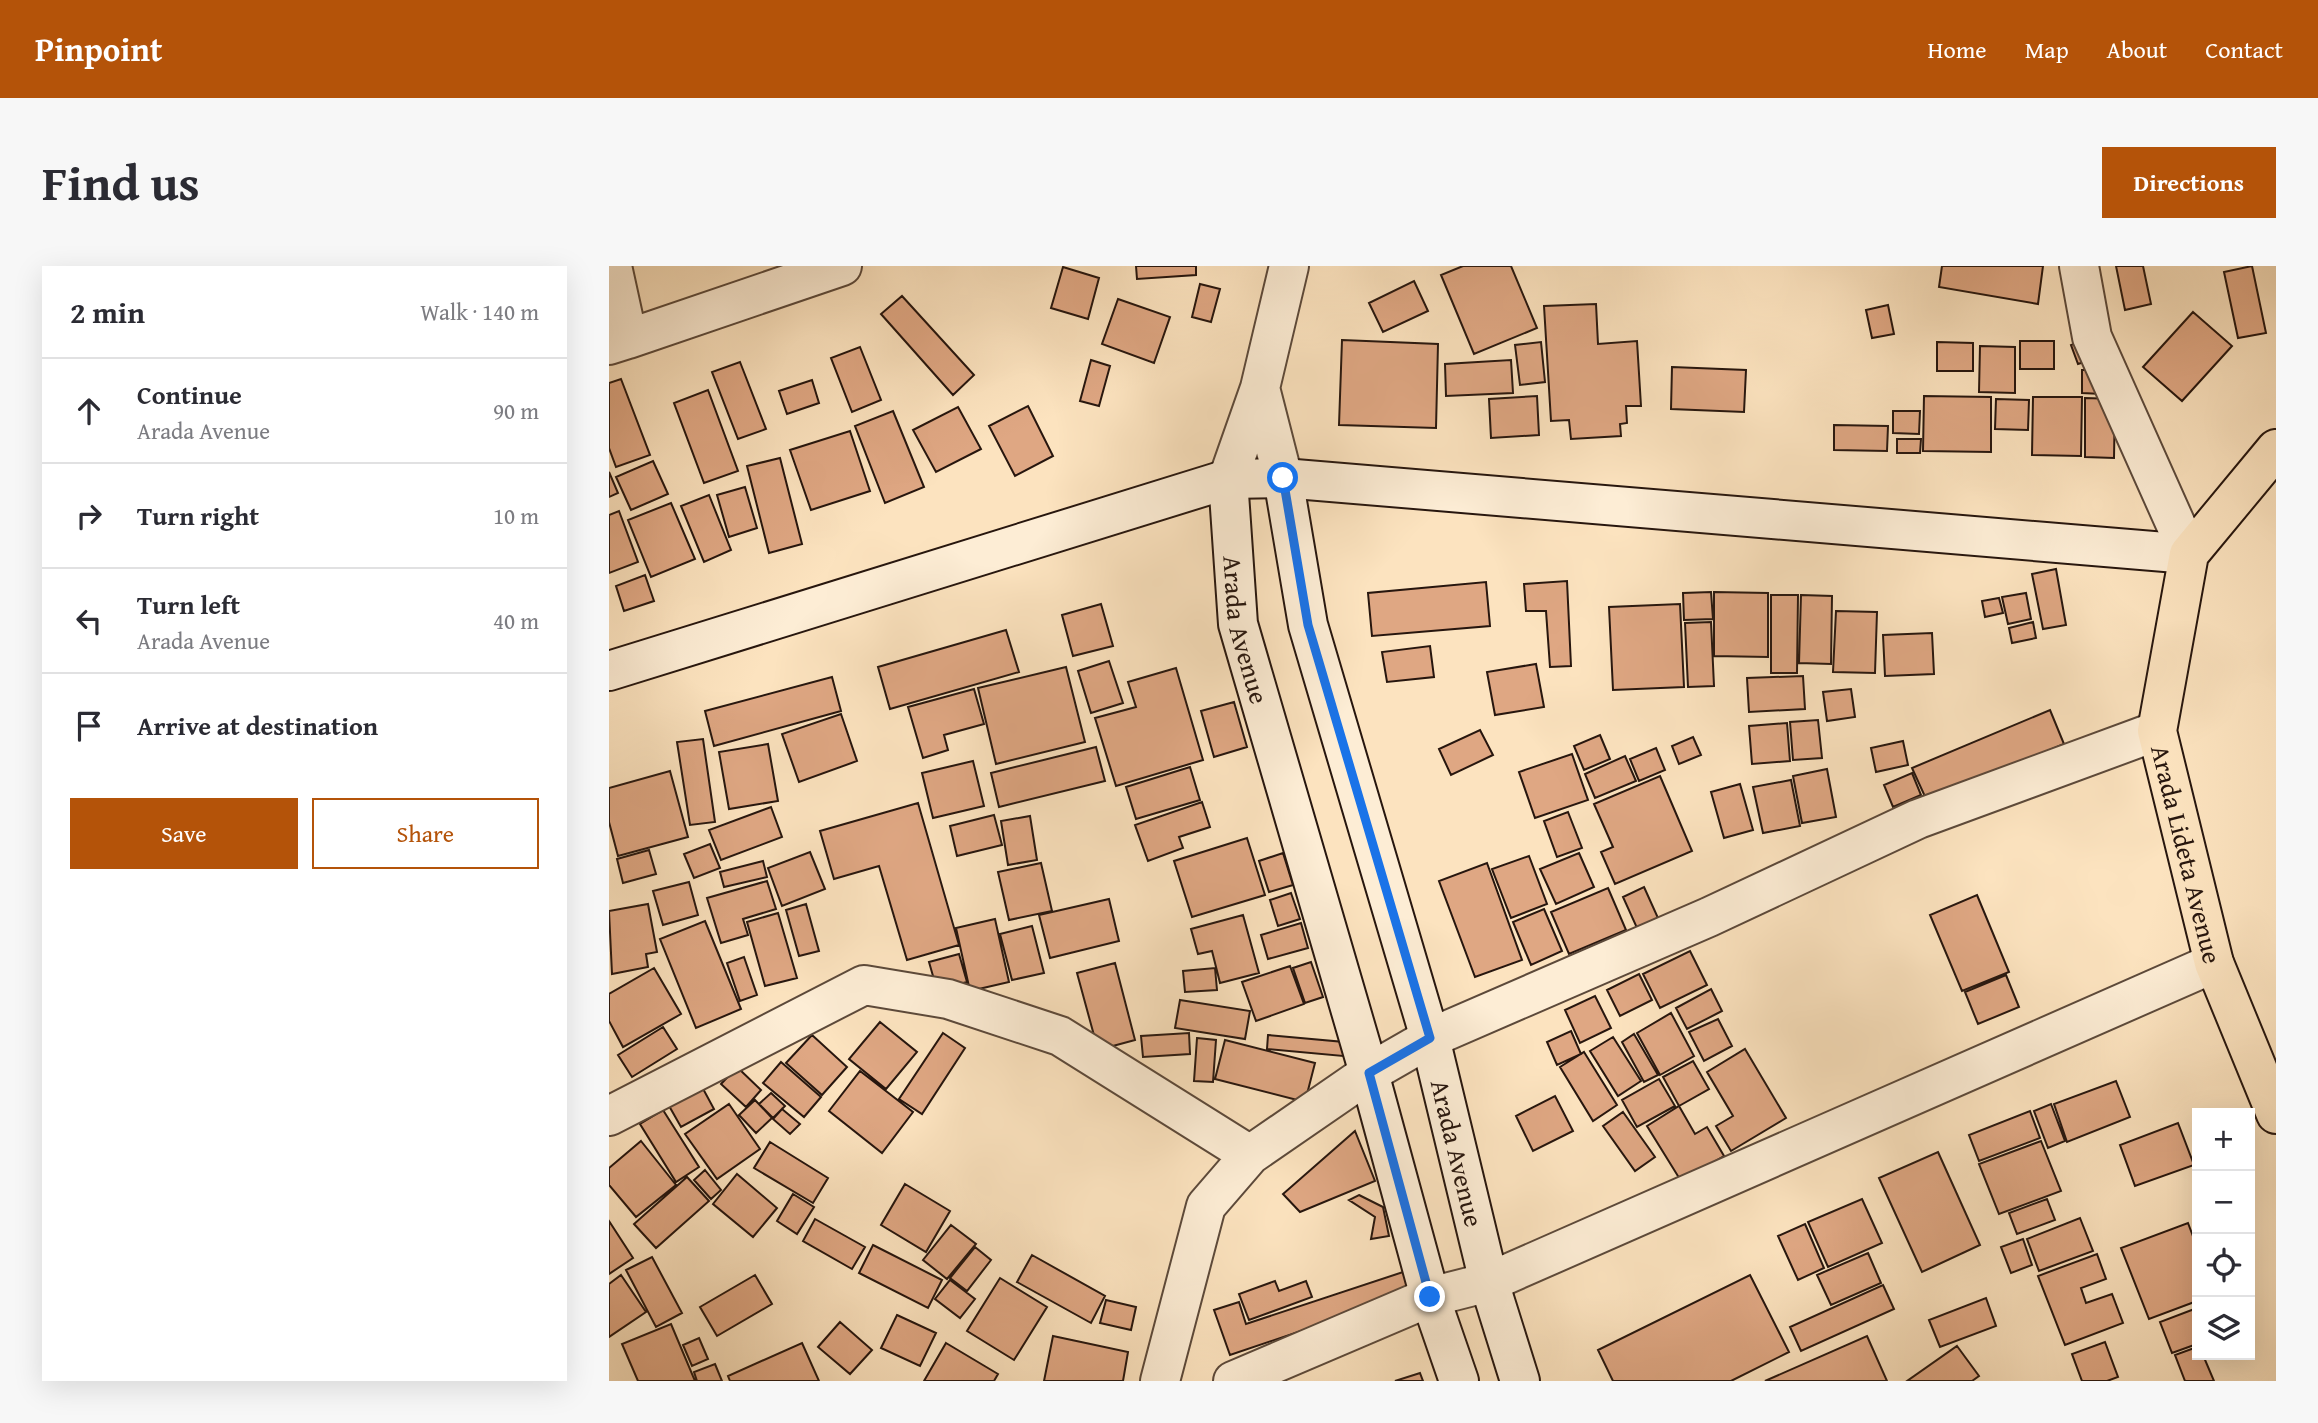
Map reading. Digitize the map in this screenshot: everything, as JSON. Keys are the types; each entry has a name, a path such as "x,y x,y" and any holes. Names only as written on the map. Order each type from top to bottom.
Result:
{"highway":[{"name":"Arada Lideta Avenue","path":"2276,449 2189,554 2157,731 2214,963 2276,1114"}],"street":[{"path":"612,266 619,342 842,266"},
{"path":"1228,479 1260,388 1289,266"},
{"path":"609,671 1228,479 1283,478 2189,554 2092,337 2079,266"},
{"name":"Arada Avenue","path":"1260,388 1283,478 1308,625 1430,1038 1489,1282 1520,1381"},
{"name":"Arada Avenue","path":"1228,479 1238,624 1369,1073 1430,1297 1459,1381"},
{"path":"1160,1381 1206,1206 1249,1155 1369,1073 1430,1038 1709,917 1918,819 2157,731"},
{"path":"1233,1381 1430,1297 1489,1282 2214,963"},
{"path":"609,1116 865,985 948,999 1060,1036 1249,1155"}],"building":[{"path":"1136,266 1196,266 1196,275 1137,279"},
{"path":"1463,266 1511,266 1537,328 1474,354 1441,275"},
{"path":"1942,266 2043,266 2038,304 1939,287"},
{"path":"2116,266 2143,266 2151,304 2125,310"},
{"path":"2252,266 2266,333 2238,338 2224,272"},
{"path":"1063,267 1099,278 1088,319 1051,308"},
{"path":"1414,281 1428,311 1383,332 1369,303"},
{"path":"1200,284 1220,289 1211,322 1192,317"},
{"path":"902,296 974,375 953,395 881,314"},
{"path":"1118,299 1170,317 1154,363 1102,344"},
{"path":"1596,304 1598,344 1637,341 1641,406 1626,406 1627,423 1620,424 1621,436 1571,439 1569,420 1551,421 1544,306"},
{"path":"1888,305 1894,334 1872,338 1866,310"},
{"path":"2193,312 2232,346 2182,401 2143,367"},
{"path":"2087,339 2094,359 2078,364 2071,345"},
{"path":"1342,340 1438,344 1436,428 1339,425"},
{"path":"2020,341 2054,341 2054,369 2020,369"},
{"path":"1541,342 1545,382 1520,385 1515,345"},
{"path":"1937,342 1973,343 1973,371 1937,371"},
{"path":"1980,346 2015,347 2015,393 1979,392"},
{"path":"860,347 881,400 852,412 831,358"},
{"path":"1091,360 1110,366 1099,406 1080,401"},
{"path":"1511,360 1513,393 1446,396 1445,364"},
{"path":"740,362 766,429 738,439 712,372"},
{"path":"1672,367 1746,370 1744,412 1671,409"},
{"path":"2082,370 2102,370 2102,394 2082,393"},
{"path":"621,379 650,455 616,467 609,448 609,383"},
{"path":"812,380 819,403 787,414 779,391"},
{"path":"708,390 738,471 704,483 674,403"},
{"path":"1537,396 1539,435 1491,438 1489,399"},
{"path":"1924,396 1991,397 1991,452 1923,451"},
{"path":"2033,397 2082,397 2081,456 2032,455"},
{"path":"2085,398 2115,399 2114,458 2085,457"},
{"path":"1996,399 2029,400 2028,430 1995,429"},
{"path":"1028,406 1053,456 1015,476 989,426"},
{"path":"958,407 981,449 936,472 913,430"},
{"path":"893,411 924,487 885,503 855,426"},
{"path":"1893,411 1920,411 1919,434 1893,433"},
{"path":"1834,425 1888,426 1887,451 1834,450"},
{"path":"850,431 870,491 811,510 790,450"},
{"path":"1897,439 1921,439 1920,453 1897,453"},
{"path":"780,458 802,544 769,553 747,466"},
{"path":"653,461 668,494 631,510 616,477"},
{"path":"609,472 618,493 609,497"},
{"path":"745,487 757,528 729,537 717,495"},
{"path":"709,495 731,550 704,562 681,506"},
{"path":"671,503 695,559 651,577 628,520"},
{"path":"619,511 638,562 609,573 609,515"},
{"path":"2056,569 2066,625 2043,629 2032,574"},
{"path":"645,575 654,601 624,611 616,586"},
{"path":"1567,581 1571,666 1550,667 1546,611 1526,611 1524,584"},
{"path":"1486,582 1490,626 1372,636 1368,593"},
{"path":"1711,592 1713,619 1684,620 1683,593"},
{"path":"1714,592 1768,593 1768,657 1714,656"},
{"path":"2026,593 2031,619 2008,624 2002,597"},
{"path":"1771,595 1798,595 1797,673 1771,673"},
{"path":"1801,595 1832,596 1831,664 1799,663"},
{"path":"1999,598 2003,613 1985,617 1982,601"},
{"path":"1101,604 1113,646 1073,656 1062,615"},
{"path":"1680,604 1684,687 1613,690 1609,607"},
{"path":"1836,611 1877,612 1875,673 1833,672"},
{"path":"1711,622 1714,686 1688,687 1685,623"},
{"path":"2033,622 2036,638 2012,643 2009,628"},
{"path":"1006,630 1019,672 890,709 878,667"},
{"path":"1932,633 1934,674 1885,676 1883,635"},
{"path":"1430,646 1434,677 1387,682 1382,652"},
{"path":"1109,661 1123,703 1091,713 1078,671"},
{"path":"1536,664 1544,707 1495,715 1487,672"},
{"path":"1066,667 1085,742 996,764 978,688"},
{"path":"1176,668 1203,760 1116,786 1095,718 1136,707 1128,682"},
{"path":"1803,676 1805,709 1749,712 1747,678"},
{"path":"832,677 841,711 714,746 705,711"},
{"path":"974,689 984,724 944,735 948,750 923,758 908,707"},
{"path":"1851,689 1855,717 1827,721 1823,692"},
{"path":"1234,702 1247,747 1214,757 1201,711"},
{"path":"2050,710 2064,744 1927,801 1912,768"},
{"path":"841,714 857,761 799,782 782,734"},
{"path":"1818,720 1822,758 1793,760 1790,722"},
{"path":"1787,723 1790,761 1752,764 1749,726"},
{"path":"1480,730 1493,755 1451,775 1439,749"},
{"path":"1600,735 1610,759 1584,770 1574,746"},
{"path":"1693,737 1701,755 1679,764 1672,746"},
{"path":"703,739 715,822 690,825 677,742"},
{"path":"1903,741 1908,765 1876,772 1871,748"},
{"path":"768,744 778,801 729,809 719,752"},
{"path":"1096,747 1105,781 999,807 991,773"},
{"path":"1656,748 1665,770 1639,781 1630,759"},
{"path":"1572,754 1588,800 1535,818 1519,772"},
{"path":"1625,756 1636,781 1595,798 1585,774"},
{"path":"973,761 984,806 933,818 922,773"},
{"path":"1190,767 1200,800 1136,819 1126,787"},
{"path":"1827,769 1836,817 1802,823 1793,776"},
{"path":"670,771 688,837 618,856 609,822 609,788"},
{"path":"1912,773 1921,795 1893,807 1884,785"},
{"path":"1660,776 1692,851 1615,884 1601,852 1613,847 1594,804"},
{"path":"1791,780 1800,826 1763,833 1753,787"},
{"path":"1740,784 1753,830 1724,838 1711,792"},
{"path":"1202,802 1210,827 1179,837 1183,848 1148,861 1135,825"},
{"path":"918,803 959,945 907,960 879,866 834,879 820,831"},
{"path":"771,807 782,837 721,860 709,830"},
{"path":"1568,812 1582,848 1557,857 1544,821"},
{"path":"994,815 1002,845 957,856 950,826"},
{"path":"1030,816 1037,860 1008,865 1001,821"},
{"path":"1247,838 1265,895 1192,917 1174,861"},
{"path":"710,844 720,868 694,878 684,854"},
{"path":"649,850 656,874 623,883 617,859"},
{"path":"810,852 825,889 782,906 768,868"},
{"path":"1283,853 1293,885 1269,892 1259,861"},
{"path":"1579,853 1594,887 1556,904 1540,869"},
{"path":"1529,856 1547,904 1511,918 1492,869"},
{"path":"763,861 767,877 724,887 720,872"},
{"path":"1041,863 1052,911 1009,920 998,872"},
{"path":"1487,863 1522,960 1475,977 1439,881"},
{"path":"767,881 776,909 743,919 748,935 721,943 707,898"},
{"path":"689,882 698,915 663,925 653,891"},
{"path":"1644,887 1658,918 1637,928 1623,897"},
{"path":"1608,888 1626,930 1569,954 1551,912"},
{"path":"1291,893 1300,919 1278,926 1270,900"},
{"path":"1977,895 2009,972 1962,991 1930,915"},
{"path":"1109,899 1119,941 1050,958 1039,915"},
{"path":"648,904 657,952 646,954 648,967 612,974 609,911"},
{"path":"806,904 819,951 799,956 786,910"},
{"path":"1544,909 1562,951 1531,965 1513,922"},
{"path":"778,913 797,978 765,986 747,922"},
{"path":"1243,915 1259,973 1220,983 1212,951 1198,954 1191,929"},
{"path":"995,919 1009,982 970,991 956,928"},
{"path":"705,921 741,1009 696,1028 660,939"},
{"path":"1301,923 1308,948 1268,959 1261,935"},
{"path":"1032,926 1044,973 1012,980 1000,934"},
{"path":"1690,951 1707,985 1660,1008 1643,974"},
{"path":"959,954 967,982 937,990 929,962"},
{"path":"744,957 757,995 740,1001 727,963"},
{"path":"1311,962 1323,997 1305,1003 1293,968"},
{"path":"1115,963 1135,1040 1098,1050 1077,973"},
{"path":"1290,966 1304,1004 1256,1021 1242,982"},
{"path":"654,968 681,1014 623,1047 609,1021 609,994"},
{"path":"1215,968 1217,990 1185,992 1183,971"},
{"path":"1639,974 1652,1000 1620,1016 1607,990"},
{"path":"2006,975 2019,1007 1978,1024 1965,992"},
{"path":"1711,989 1722,1011 1687,1029 1676,1008"},
{"path":"1595,996 1611,1028 1580,1043 1565,1010"},
{"path":"1180,1000 1250,1011 1245,1039 1175,1028"},
{"path":"1671,1013 1694,1056 1660,1075 1637,1033"},
{"path":"1718,1019 1732,1046 1704,1061 1689,1032"},
{"path":"880,1022 917,1052 886,1089 849,1059"},
{"path":"663,1027 677,1049 632,1077 618,1055"},
{"path":"1571,1031 1581,1054 1557,1065 1547,1042"},
{"path":"943,1033 965,1048 922,1114 899,1099"},
{"path":"1189,1033 1190,1054 1143,1057 1141,1036"},
{"path":"1634,1034 1658,1075 1644,1082 1622,1042"},
{"path":"812,1035 847,1067 822,1095 786,1063"},
{"path":"1268,1035 1344,1042 1343,1056 1267,1049"},
{"path":"1613,1037 1641,1081 1618,1096 1590,1051"},
{"path":"1197,1038 1216,1040 1213,1082 1194,1081"},
{"path":"1225,1040 1315,1063 1305,1102 1215,1079"},
{"path":"1745,1049 1786,1118 1731,1151 1716,1126 1733,1116 1707,1072"},
{"path":"1584,1052 1617,1105 1593,1121 1560,1067"},
{"path":"1693,1061 1709,1089 1679,1106 1663,1077"},
{"path":"781,1062 821,1097 804,1117 763,1083"},
{"path":"737,1067 761,1090 746,1107 721,1084"},
{"path":"860,1071 913,1112 882,1153 829,1111"},
{"path":"1659,1079 1675,1106 1637,1127 1622,1100"},
{"path":"2116,1081 2130,1117 2067,1142 2054,1104"},
{"path":"701,1085 714,1109 681,1127 668,1104"},
{"path":"771,1093 785,1106 773,1118 759,1104"},
{"path":"1555,1096 1573,1131 1533,1151 1516,1116"},
{"path":"755,1100 772,1118 756,1133 739,1115"},
{"path":"729,1104 760,1149 717,1179 685,1134"},
{"path":"2051,1104 2065,1141 2048,1148 2034,1111"},
{"path":"1679,1106 1695,1134 1707,1127 1724,1156 1681,1181 1647,1126"},
{"path":"782,1109 800,1124 790,1134 773,1119"},
{"path":"663,1110 699,1167 676,1182 640,1124"},
{"path":"2030,1111 2040,1138 1979,1161 1969,1135"},
{"path":"1623,1112 1655,1157 1635,1171 1603,1126"},
{"path":"2178,1123 2192,1166 2135,1186 2120,1145"},
{"path":"1355,1131 1375,1181 1300,1212 1283,1194"},
{"path":"641,1141 676,1185 636,1217 609,1185 609,1168"},
{"path":"2041,1141 2061,1191 1999,1214 1979,1164"},
{"path":"770,1142 828,1178 813,1203 754,1168"},
{"path":"1938,1152 1980,1245 1922,1272 1879,1178"},
{"path":"705,1170 721,1190 711,1199 694,1180"},
{"path":"737,1174 777,1208 753,1237 713,1204"},
{"path":"687,1177 709,1201 656,1248 634,1224"},
{"path":"905,1184 950,1211 926,1252 881,1225"},
{"path":"793,1194 814,1207 797,1234 777,1221"},
{"path":"1359,1195 1383,1207 1389,1236 1371,1239 1375,1217 1349,1200"},
{"path":"1862,1199 1882,1243 1828,1267 1808,1222"},
{"path":"2047,1199 2055,1220 2017,1234 2009,1213"},
{"path":"2080,1218 2093,1251 2039,1271 2027,1239"},
{"path":"815,1219 865,1247 852,1269 803,1241"},
{"path":"609,1221 633,1258 609,1274"},
{"path":"2188,1223 2192,1234 2192,1303 2149,1319 2121,1248"},
{"path":"1805,1224 1824,1268 1798,1280 1778,1236"},
{"path":"951,1225 976,1244 947,1279 923,1260"},
{"path":"2023,1239 2032,1265 2011,1273 2001,1247"},
{"path":"873,1245 942,1280 928,1308 859,1273"},
{"path":"975,1247 991,1260 967,1291 950,1278"},
{"path":"1868,1253 1881,1283 1831,1305 1817,1275"},
{"path":"2097,1254 2106,1279 2081,1288 2086,1303 2112,1294 2123,1323 2065,1345 2038,1276"},
{"path":"1032,1255 1105,1296 1091,1323 1017,1282"},
{"path":"652,1257 682,1313 656,1327 626,1270"},
{"path":"1403,1272 1410,1294 1230,1355 1214,1310 1239,1302 1246,1324"},
{"path":"621,1275 646,1312 609,1337 609,1284"},
{"path":"755,1275 772,1304 717,1336 700,1307"},
{"path":"1750,1275 1789,1352 1731,1381 1613,1381 1598,1350"},
{"path":"1000,1278 1047,1307 1014,1360 967,1331"},
{"path":"950,1280 975,1299 960,1318 935,1299"},
{"path":"1275,1281 1279,1291 1306,1281 1312,1297 1249,1320 1239,1294"},
{"path":"1883,1285 1894,1309 1801,1351 1790,1327"},
{"path":"1986,1298 1996,1326 1940,1347 1929,1320"},
{"path":"1106,1300 1136,1307 1131,1330 1100,1323"},
{"path":"2192,1310 2192,1346 2172,1353 2160,1322"},
{"path":"897,1315 936,1333 920,1366 881,1348"},
{"path":"840,1322 872,1350 850,1374 818,1347"},
{"path":"671,1324 695,1381 638,1381 622,1344"},
{"path":"1053,1336 1128,1352 1123,1381 1044,1381"},
{"path":"1867,1336 1887,1381 1765,1381"},
{"path":"699,1338 708,1359 692,1366 683,1345"},
{"path":"2105,1342 2118,1377 2107,1381 2082,1381 2072,1354"},
{"path":"802,1343 819,1381 730,1381 728,1376"},
{"path":"946,1343 998,1374 994,1381 924,1381"},
{"path":"1957,1346 1979,1376 1972,1381 1907,1381"},
{"path":"2192,1349 2192,1360 2205,1360 2214,1381 2185,1381 2175,1355"},
{"path":"715,1364 722,1381 697,1381 694,1372"},
{"path":"1420,1373 1423,1381 1395,1381"}],"route":[{"path":"1283,478 1308,625 1430,1038 1369,1073 1430,1297"}]}
